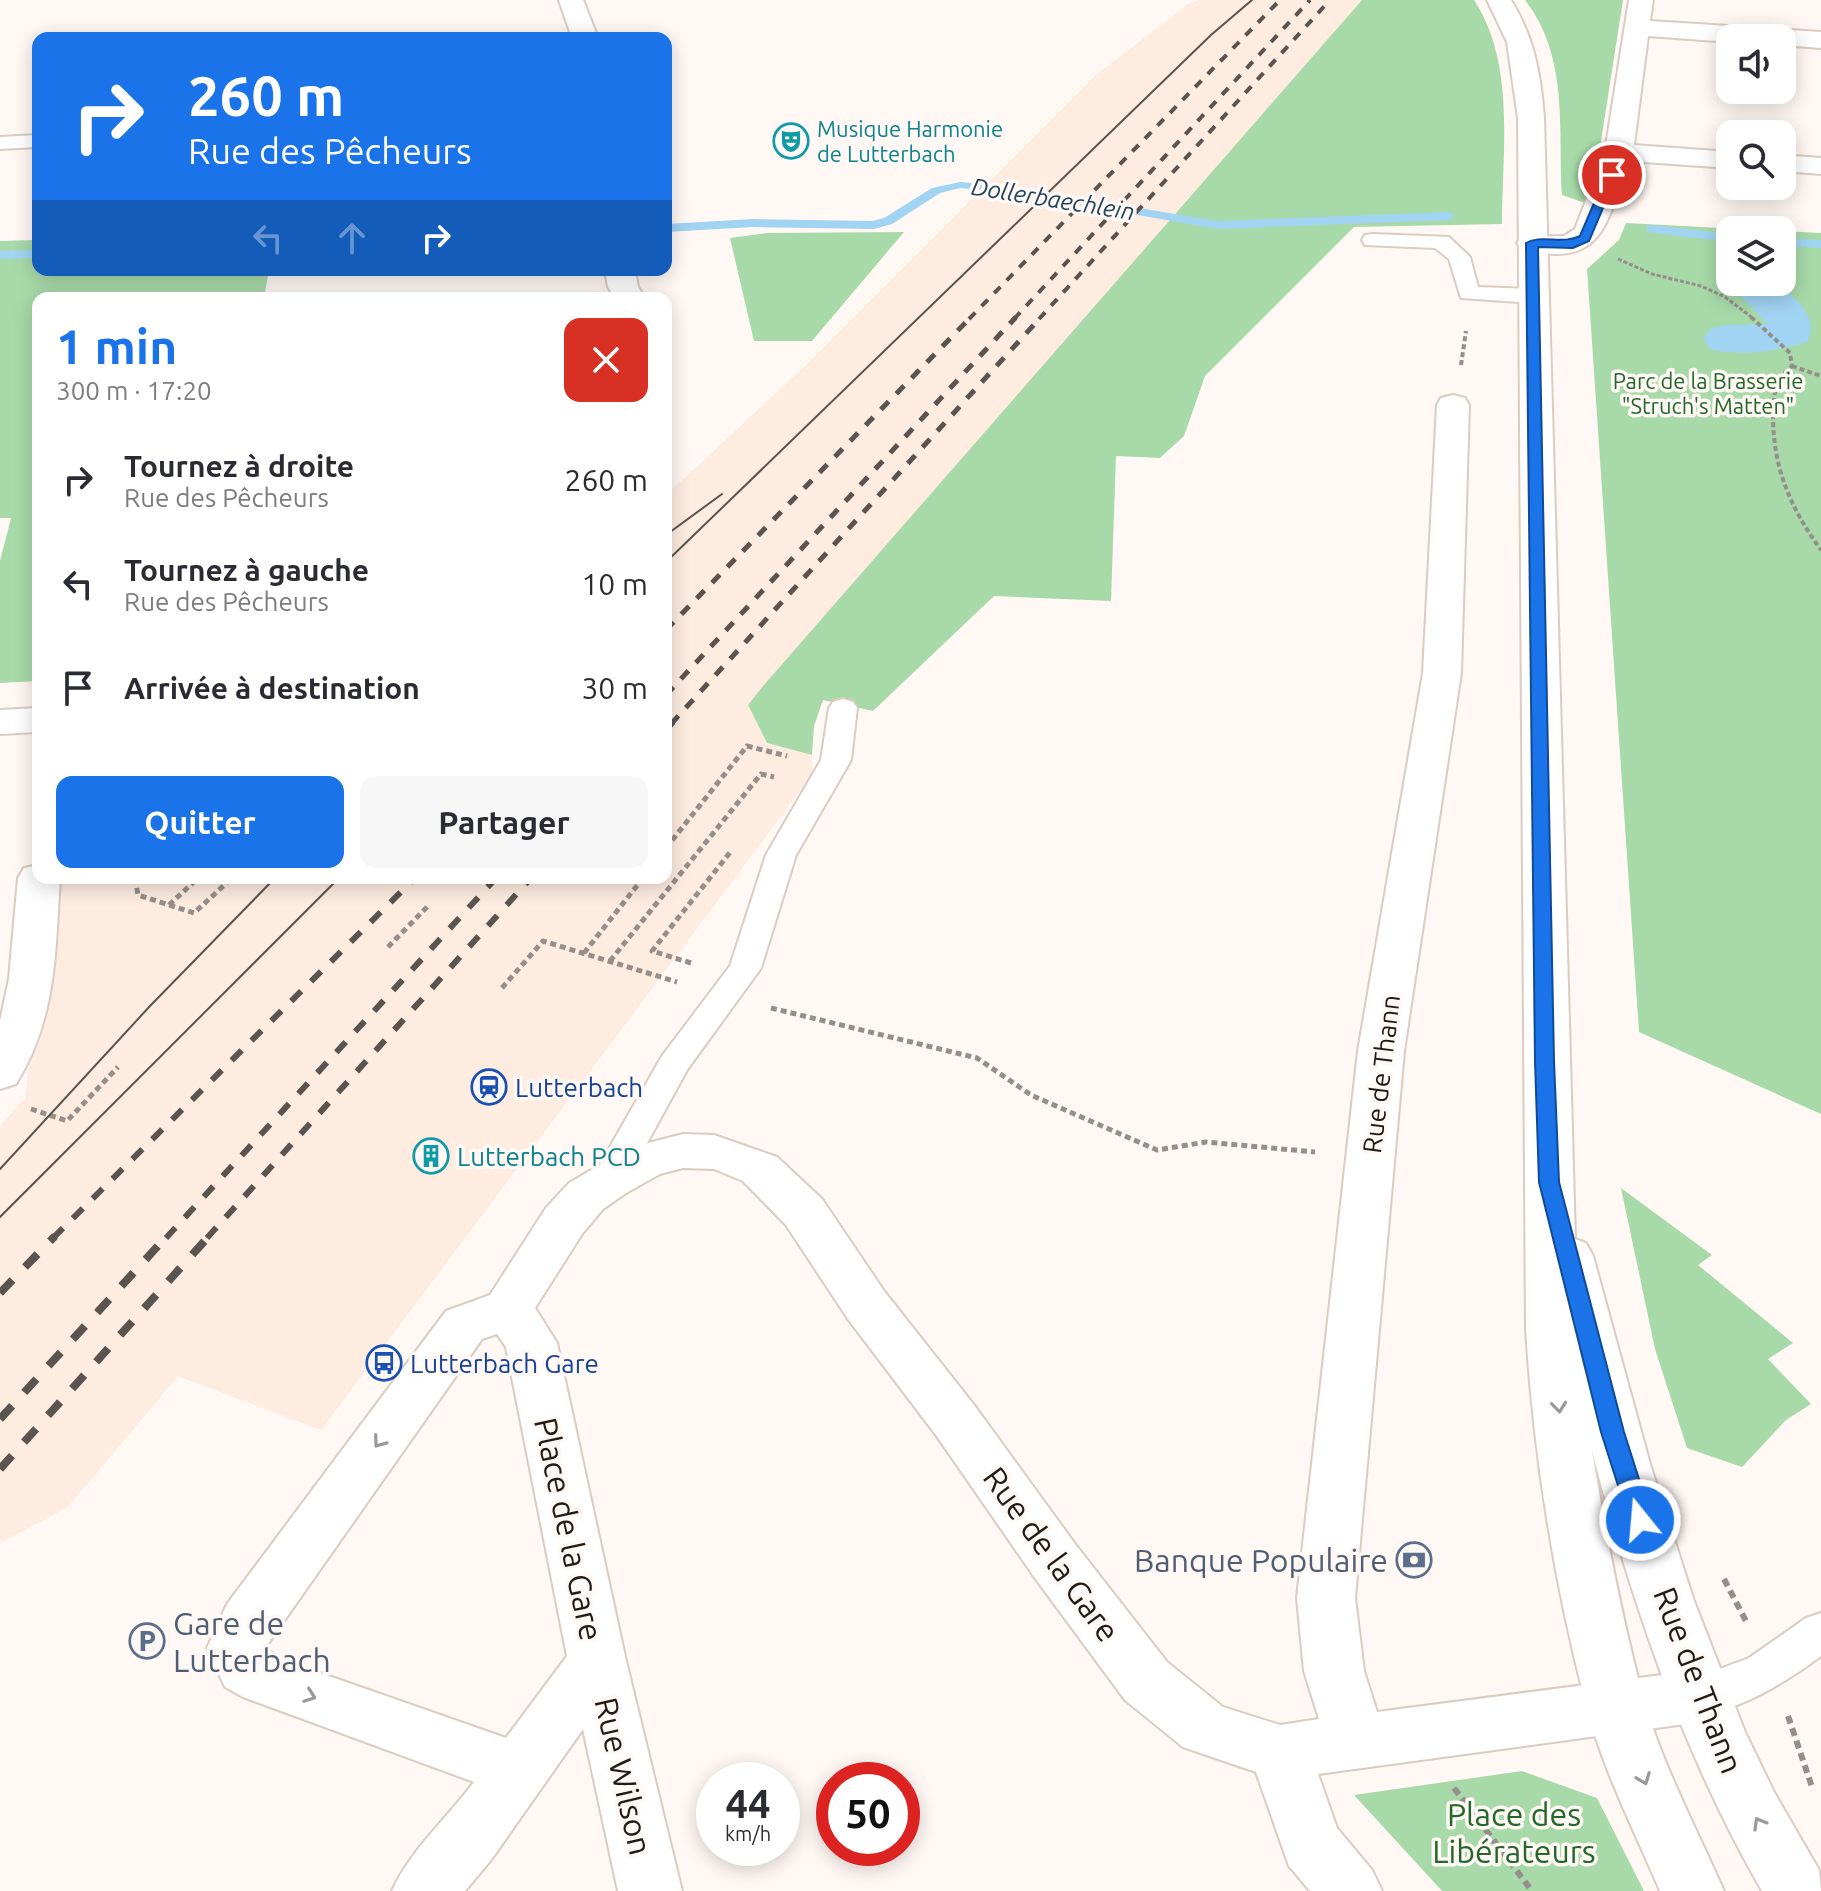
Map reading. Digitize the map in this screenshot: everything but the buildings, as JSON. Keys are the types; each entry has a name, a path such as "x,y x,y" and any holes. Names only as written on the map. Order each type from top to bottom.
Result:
{"street":[{"path":"571,0 583,32"},
{"name":"Rue de Thann","path":"1499,0 1512,22 1527,63 1531,118 1552,1330 1558,1408 1580,1548 1616,1706 1652,1801 1692,1891"},
{"path":"1532,243 1573,244 1585,238 1619,152 1641,0"},
{"path":"1635,28 1821,40"},
{"path":"1619,152 1716,159"},
{"path":"1796,164 1821,166"},
{"name":"Rue de Thann","path":"1384,1737 1334,1671 1326,1598 1381,1051 1442,673 1453,405"},
{"path":"0,722 32,720"},
{"path":"0,1073 19,1037 25,1008 38,884"},
{"name":"Rue de la Gare","path":"609,1180 646,1160 683,1151 714,1152 760,1169 804,1212 866,1305 955,1420 1055,1561 1146,1681 1204,1728 1280,1752 1700,1696"},
{"path":"518,1770 264,1679 246,1669 236,1648 248,1622 464,1325 508,1309 564,1221 586,1196 609,1180"},
{"name":"Rue de Thann","path":"1549,1182 1613,1432 1700,1696 1746,1802 1797,1891"},
{"name":"Place de la Gare","path":"508,1309 531,1343 597,1661"},
{"path":"424,1891 469,1839 597,1661"},
{"name":"Rue Wilson","path":"597,1661 650,1891"},
{"path":"1280,1752 1311,1845 1350,1891"}],"lane":[{"path":"0,143 32,141"},
{"path":"1373,240 1441,242 1459,257 1469,293 1533,296"},
{"path":"609,1180 674,1064 731,987 758,935 781,855 836,760 843,708"},
{"path":"1700,1696 1745,1683 1772,1669 1821,1631"}],"path":[{"path":"1638,268 1714,291 1769,331 1790,353 1792,366"},
{"path":"1453,405 1465,342 1469,293"},
{"path":"1792,366 1821,376"},
{"path":"1792,366 1779,377 1774,391 1773,453 1795,509 1821,550"},
{"path":"672,840 747,746 831,767"},
{"path":"610,961 761,774 787,781"},
{"path":"739,841 652,951 731,987 977,1058 1031,1095 1157,1150 1206,1142 1371,1157"},
{"path":"136,884 138,895 194,913 225,884"},
{"path":"169,905 192,884"},
{"path":"584,953 638,884"},
{"path":"388,947 428,906"},
{"path":"502,988 543,941 681,983"},
{"path":"1722,1573 1772,1669 1816,1799"},
{"path":"1384,1737 1532,1891"}],"shaded area":[{"path":"1199,0 1362,0 748,705 767,743 812,755 812,775 321,1430 178,1376 68,1507 0,1543 0,1126 25,1098 50,884 672,884 672,489 802,369 1096,75 1187,5"}],"green space":[{"path":"1362,0 1474,0 1487,25 1501,80 1504,109 1502,224 1354,227 1205,376 1184,436 1160,458 1116,456 1111,601 994,596 873,711 823,700 814,726 812,755 767,743 748,705 763,686"},
{"path":"1525,0 1623,0 1591,205 1562,195 1555,69 1539,22"},
{"name":"Parc de la Brasserie \"Struch's Matten\"","path":"1626,223 1716,228 1716,296 1796,296 1796,232 1821,233 1821,1114 1639,1032 1587,269 1619,240"},
{"path":"904,232 812,341 754,341 730,238 768,233"},
{"path":"32,240 32,276 268,276 265,292 32,292 32,681 0,683 0,561 11,518 0,518 0,241"},
{"path":"1621,1188 1712,1255 1698,1265 1793,1343 1768,1359 1811,1404 1786,1420 1742,1467 1687,1448 1655,1349"},
{"name":"Place des Libérateurs","path":"1522,1771 1597,1798 1644,1891 1442,1891 1354,1795"}],"waterway":[{"name":"Dollerbaechlein","path":"672,228 753,223 874,225 888,221 936,190 960,185 1005,189 1218,225 1449,216"},
{"name":"Dollerbaechlein","path":"1651,229 1716,236"},
{"name":"Dollerbaechlein","path":"1796,243 1821,244"},
{"name":"Dollerbaechlein","path":"0,255 32,254"},
{"path":"1726,339 1774,337 1791,332 1790,319 1766,296"}],"tram line":[{"path":"672,556 1211,35 1252,0"},
{"path":"672,531 722,494"},
{"path":"0,1169 150,1006 269,884"},
{"path":"0,1217 333,884"}],"railway":[{"path":"969,319 1280,0"},
{"path":"1014,319 1310,0"},
{"path":"1039,319 1330,0"},
{"path":"672,624 971,317"},
{"path":"672,689 1016,317"},
{"path":"672,723 1041,317"},
{"path":"55,1236 409,884"},
{"path":"166,1238 490,884"},
{"path":"207,1238 526,884"},
{"path":"0,1293 55,1236"},
{"path":"0,1419 167,1236"},
{"path":"0,1469 209,1236"}],"place":[{"name":"Musique Harmonie de Lutterbach","path":"791,141"},
{"name":"Lutterbach","path":"489,1087"},
{"name":"Lutterbach PCD","path":"431,1156"},
{"name":"Lutterbach Gare","path":"384,1363"},
{"name":"Banque Populaire","path":"1414,1560"},
{"name":"Gare de Lutterbach","path":"147,1641"}],"route":[{"path":"1612,175 1585,238 1573,244 1532,243 1546,1126 1549,1182 1613,1432 1640,1520"}]}
